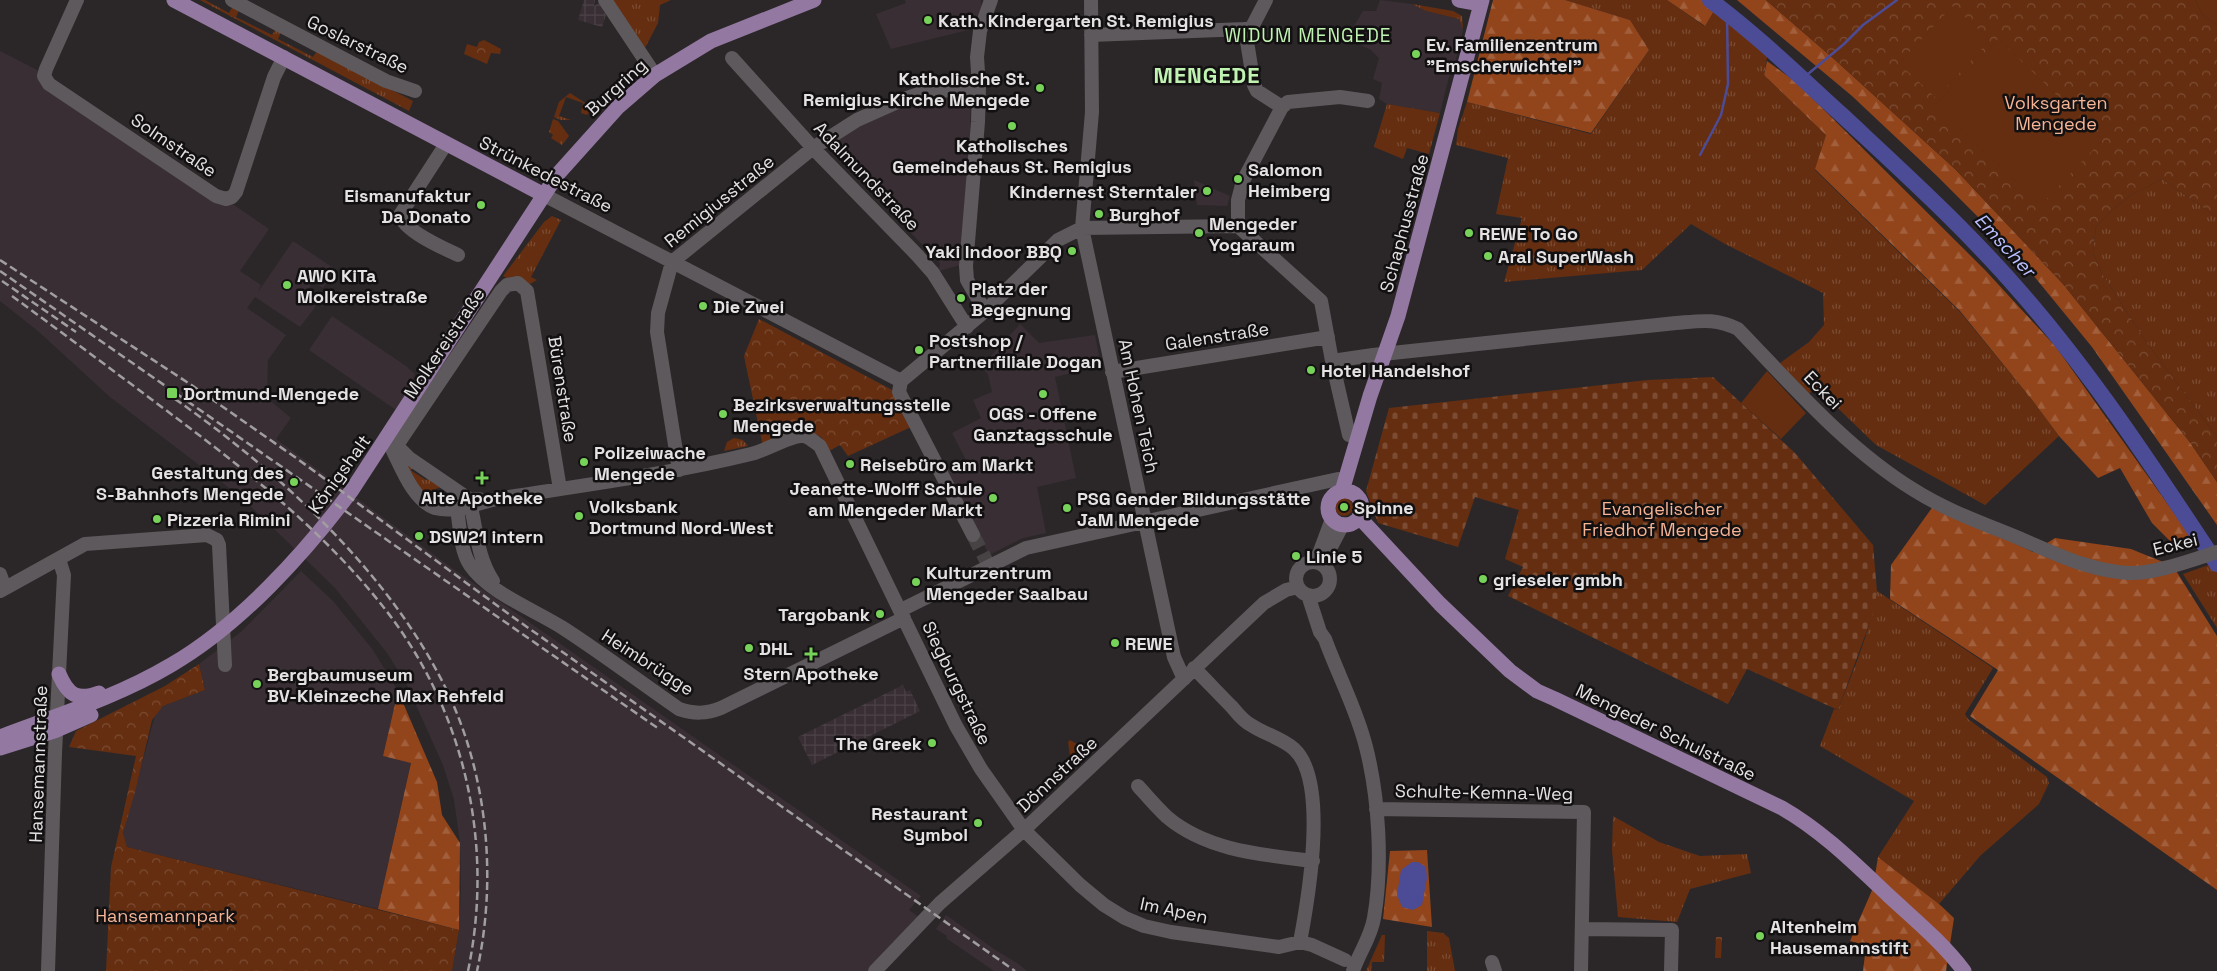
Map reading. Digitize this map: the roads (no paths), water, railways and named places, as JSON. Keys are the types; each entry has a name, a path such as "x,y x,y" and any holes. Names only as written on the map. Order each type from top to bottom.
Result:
{"main road":[{"name":"Burgring","path":"494,272 544,195 580,148 618,107 655,75 711,41 814,0"},
{"path":"1459,0 1481,1"},
{"name":"Strünkedestraße","path":"180,1 544,195"},
{"name":"Schaphusstraße","path":"1344,487 1370,396 1398,316 1429,205 1481,1"},
{"name":"Königshalt","path":"0,748 57,723 170,666 199,647 269,585 326,525 352,490 400,420 494,272"},
{"path":"1344,487 1361,503 1359,517 1352,523 1338,521 1329,513 1328,503 1333,495 1344,487"},
{"name":"Mengeder Schulstraße","path":"1359,517 1440,604 1523,682 1537,691 1801,819 1834,844 1932,935 1964,971"},
{"path":"59,674 70,692 76,696 89,697 170,666"},
{"name":"Königshalt","path":"5,733 57,723"}],"street":[{"name":"Solmstraße","path":"77,0 44,76 49,84 216,196 223,198 232,197 236,192 274,77 284,57"},
{"name":"Goslarstraße","path":"232,0 386,81 415,91"},
{"path":"605,0 655,75"},
{"path":"985,311 967,280 966,266 979,87 978,48 980,31 991,0"},
{"name":"Am Hohen Teich","path":"1091,0 1092,126 1082,228 1174,657 1184,679"},
{"path":"1266,0 1248,28 1254,85 1257,91 1282,107"},
{"path":"1091,35 1248,28"},
{"name":"Adalmundstraße","path":"732,58 813,148 933,273 967,327"},
{"name":"Remigiusstraße","path":"679,470 657,332 658,313 672,262 813,148 857,120 922,93 979,87"},
{"path":"1238,226 1238,200 1243,181 1282,107 1288,102 1340,96 1368,100"},
{"path":"446,144 400,215 404,224 439,247 458,256"},
{"name":"Strünkedestraße","path":"544,195 901,381"},
{"path":"973,535 899,392 901,381 985,311 1058,240 1082,228 1238,226 1318,295 1322,301 1332,361 1350,435"},
{"name":"Molkereistraße","path":"404,461 397,446 501,291 507,285 518,283 524,286 528,294"},
{"name":"Bürenstraße","path":"528,294 560,489"},
{"name":"Eckei","path":"1332,361 1676,323 1708,320 1719,321 1738,329 1833,427 1890,475 1915,492 1945,507 2089,567 2131,573 2192,560 2217,552"},
{"name":"Galenstraße","path":"1112,372 1328,337"},
{"name":"Siegburgstraße","path":"679,470 757,453 796,436 806,436 820,446 963,739 984,775 1024,830"},
{"path":"404,461 410,483 426,502 434,507 457,509 470,502 679,470"},
{"path":"404,461 470,502"},
{"name":"Heimbrügge","path":"457,509 463,547 469,564 485,580 511,598 563,628 679,708 699,714 721,708 1026,548 1145,521 1344,487"},
{"name":"Heimbrügge","path":"470,502 479,553 484,567 495,582 511,598"},
{"path":"1338,521 1319,554 1319,564 1330,579 1327,588 1305,588 1366,745 1376,809 1378,859 1374,919 1349,966"},
{"path":"0,574 2,589 85,544 207,535 217,540 219,545 225,665"},
{"name":"Hansemannstraße","path":"48,971 64,576 59,559"},
{"name":"Dönnstraße","path":"875,971 940,903 1024,830 1184,679 1264,602 1272,589 1305,588 1304,564 1319,564"},
{"path":"1194,668 1249,725 1285,742 1301,758 1306,770 1311,795 1314,828 1313,861 1309,896 1300,942"},
{"path":"1138,786 1168,817 1200,837 1248,852 1313,861"},
{"name":"Schulte-Kemna-Weg","path":"1376,809 1584,812 1581,971"},
{"name":"Im Apen","path":"1024,830 1098,900 1125,918 1144,926 1171,932 1279,947 1300,942 1312,944 1349,966"},
{"path":"1582,929 1672,930 1671,971"}],"waterway":[{"name":"Emscher","path":"1710,0 1761,42 1843,116 1935,203 2001,270 2049,326 2100,392 2217,564"},
{"path":"1802,79 1844,44 1863,25 1897,0"},
{"path":"1700,155 1721,115 1728,84 1727,13"}],"tunnel":[{"path":"973,535 989,566"}],"railway":[{"path":"0,260 193,386 299,460 510,615 1015,971"},
{"path":"0,271 659,729"},
{"path":"2,281 76,332"},
{"path":"12,296 199,435 282,502 334,551 358,577 381,604 410,644 433,687 452,731 466,778 474,825 477,874 475,922 468,971"},
{"path":"175,399 255,460 331,530 397,608 425,650 448,693 462,726 472,760 480,794 485,830 487,901 477,971"}],"place":[{"name":"Kath. Kindergarten St. Remigius","path":"928,20"},
{"name":"Ev. Familienzentrum \"Emscherwichtel\"","path":"1416,54"},
{"name":"Katholische St. Remigius-Kirche Mengede","path":"1040,88"},
{"name":"Katholisches Gemeindehaus St. Remigius","path":"1012,126"},
{"name":"Salomon Heimberg","path":"1238,179"},
{"name":"Kindernest Sterntaler","path":"1207,191"},
{"name":"Eismanufaktur Da Donato","path":"481,205"},
{"name":"Burghof","path":"1099,214"},
{"name":"Mengeder Yogaraum","path":"1199,233"},
{"name":"REWE To Go","path":"1469,233"},
{"name":"Yaki Indoor BBQ","path":"1072,251"},
{"name":"Aral SuperWash","path":"1488,256"},
{"name":"AWO KiTa Molkereistraße","path":"287,285"},
{"name":"Platz der Begegnung","path":"961,298"},
{"name":"Die Zwei","path":"703,306"},
{"name":"Postshop / Partnerfiliale Dogan","path":"919,350"},
{"name":"Hotel Handelshof","path":"1311,370"},
{"name":"Dortmund-Mengede","path":"172,393"},
{"name":"OGS - Offene Ganztagsschule","path":"1043,394"},
{"name":"Bezirksverwaltungsstelle Mengede","path":"723,414"},
{"name":"Polizeiwache Mengede","path":"584,462"},
{"name":"Reisebüro am Markt","path":"850,464"},
{"name":"Alte Apotheke","path":"482,478"},
{"name":"Gestaltung des S-Bahnhofs Mengede","path":"294,482"},
{"name":"Jeanette-Wolff Schule am Mengeder Markt","path":"993,498"},
{"name":"Spinne","path":"1344,507"},
{"name":"PSG Gender Bildungsstätte JaM Mengede","path":"1067,508"},
{"name":"Volksbank Dortmund Nord-West","path":"579,516"},
{"name":"Pizzeria Rimini","path":"157,519"},
{"name":"DSW21 intern","path":"419,536"},
{"name":"Linie 5","path":"1296,556"},
{"name":"grieseler gmbh","path":"1483,579"},
{"name":"Kulturzentrum Mengeder Saalbau","path":"916,582"},
{"name":"Targobank","path":"880,614"},
{"name":"REWE","path":"1115,643"},
{"name":"DHL","path":"749,648"},
{"name":"Stern Apotheke","path":"811,654"},
{"name":"Bergbaumuseum BV-Kleinzeche Max Rehfeld","path":"257,684"},
{"name":"The Greek","path":"932,743"},
{"name":"Restaurant Symbol","path":"978,823"},
{"name":"Altenheim Hausemannstift","path":"1760,936"}],"district":[{"name":"WIDUM MENGEDE","path":"1308,35"},
{"name":"MENGEDE","path":"1207,75"}],"park label":[{"name":"Volksgarten Mengede","path":"2056,112"},
{"name":"Evangelischer Friedhof Mengede","path":"1662,518"},
{"name":"Hansemannpark","path":"165,915"}]}
